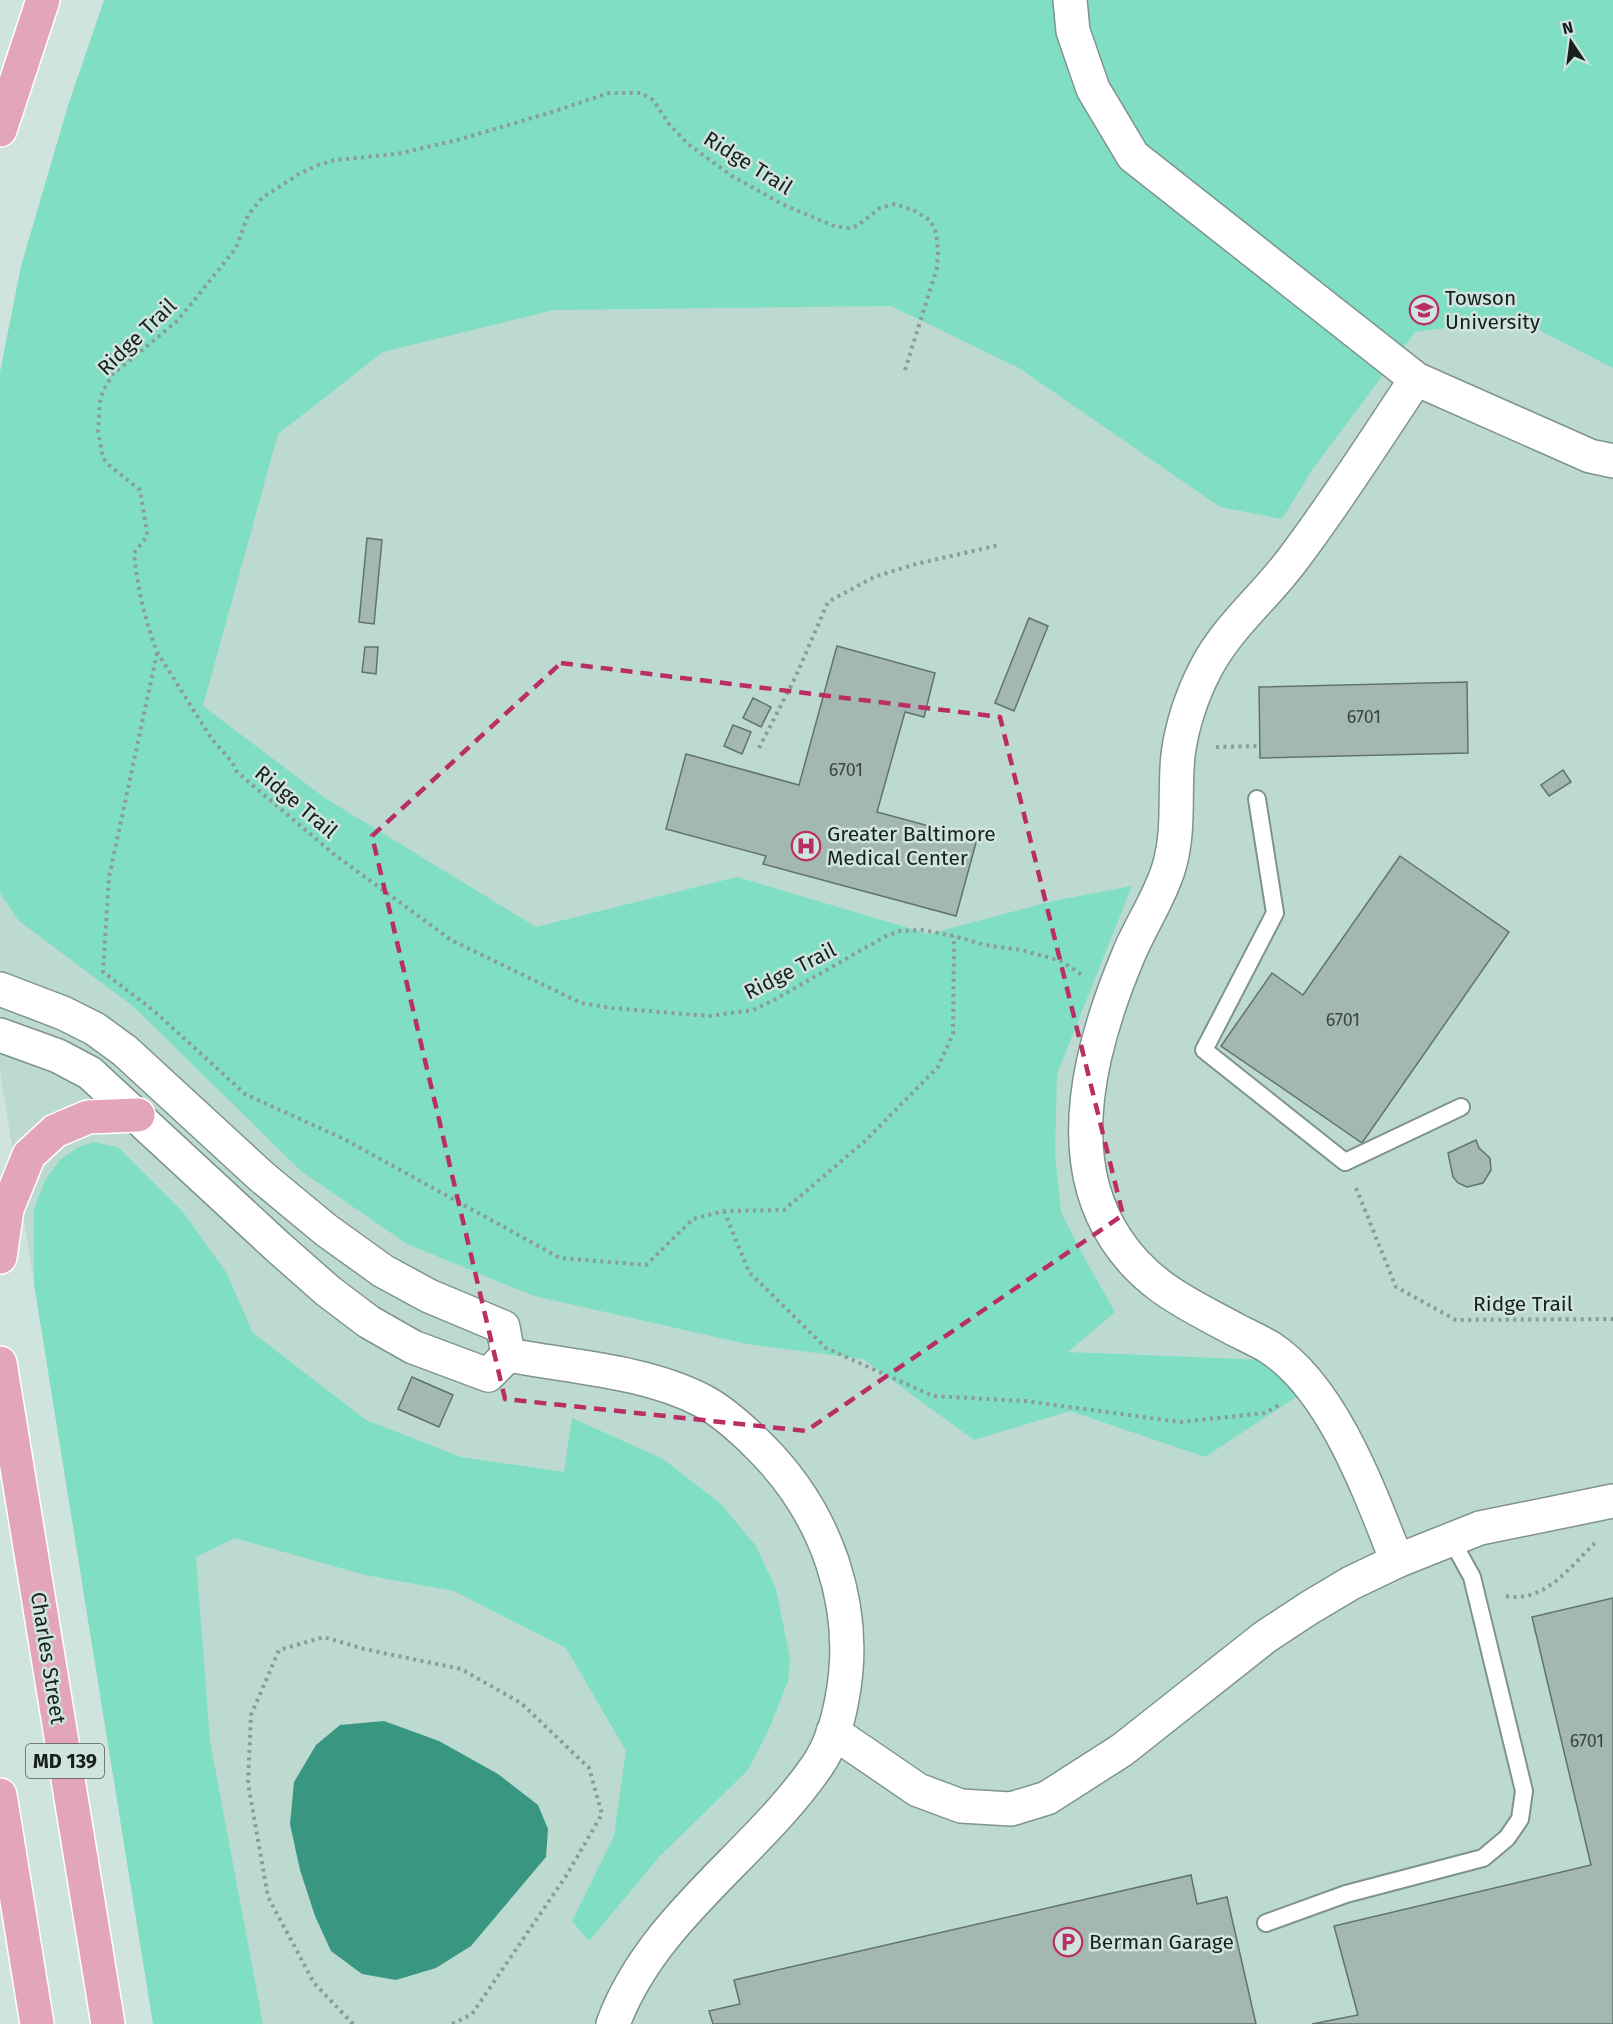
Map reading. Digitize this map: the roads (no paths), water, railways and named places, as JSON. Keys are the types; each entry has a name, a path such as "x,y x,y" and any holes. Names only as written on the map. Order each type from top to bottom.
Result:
{"main road":[{"path":"0,130 43,0"},
{"path":"0,1257 8,1209 29,1155 55,1131 88,1117 138,1115"},
{"name":"Charles Street","path":"0,1364 108,2024"},
{"name":"MD 139","path":"0,1795 37,2024"}],"street":[{"path":"1070,0 1073,31 1093,89 1133,156 1416,379 1590,456 1613,461"},
{"path":"1397,1561 1368,1486 1350,1449 1310,1386 1292,1365 1268,1346 1171,1295 1132,1261 1116,1240 1100,1209 1088,1166 1086,1120 1101,1031 1128,956 1169,867 1174,846 1183,727 1203,673 1215,650 1232,627 1291,562 1330,509 1416,379"},
{"path":"0,989 63,1013 95,1029 125,1051 262,1177 326,1230 383,1271 429,1296 503,1327 508,1355"},
{"path":"0,1035 58,1056 90,1073 278,1247 328,1291 369,1322 413,1347 488,1375 508,1355"},
{"path":"508,1355 667,1386 704,1402 743,1430 779,1466 804,1500 821,1531 834,1565 843,1601 848,1638 845,1682 833,1732 817,1766 783,1809 682,1916 653,1951 630,1986 613,2024"},
{"path":"833,1732 918,1790 961,1806 1011,1809 1029,1804 1047,1798 1122,1750 1265,1637 1352,1583 1397,1561 1480,1528 1613,1501"}],"lane":[{"path":"1257,799 1275,913 1204,1050 1345,1162 1461,1107"},
{"path":"1266,1923 1346,1894 1483,1858 1507,1838 1520,1819 1524,1791 1475,1588 1472,1577 1451,1539"}],"place":[{"name":"Towson University","path":"1424,310"},
{"name":"Greater Baltimore Medical Center","path":"806,846"},
{"name":"Berman Garage","path":"1068,1942"}]}
